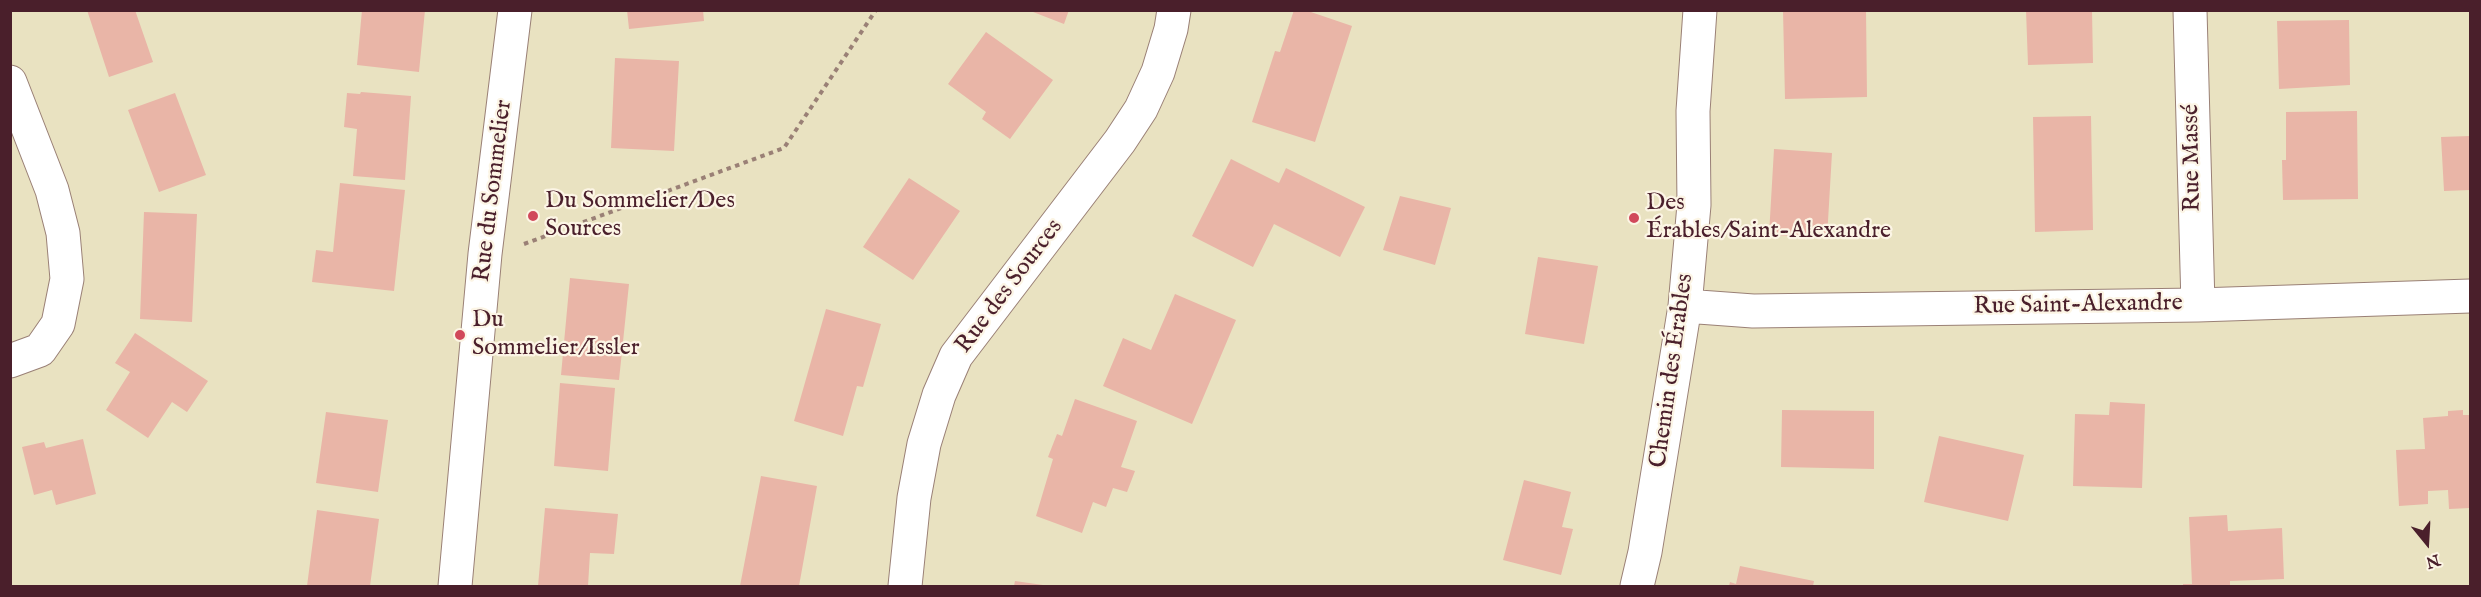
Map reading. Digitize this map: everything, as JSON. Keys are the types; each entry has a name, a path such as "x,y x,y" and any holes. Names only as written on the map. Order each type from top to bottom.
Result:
{"street":[{"name":"Rue du Sommelier","path":"455,586 485,254 515,10"},
{"name":"Rue des Sources","path":"905,586 914,498 924,444 939,395 956,356 1113,151 1142,109 1158,72 1171,29 1174,10"},
{"name":"Chemin des Érables","path":"1637,586 1645,552 1685,306 1694,205 1693,111 1700,10"},
{"name":"Rue Massé","path":"2190,10 2198,305"},
{"path":"10,82 52,190 63,233 67,279 58,324 40,350 10,360"},
{"name":"Rue Saint-Alexandre","path":"1685,306 1753,311 2198,305 2470,296"}],"path":[{"path":"485,254 526,243 784,148 876,10"}],"building":[{"path":"87,10 135,10 153,62 109,77"},
{"path":"362,10 425,10 419,72 357,65"},
{"path":"627,10 703,10 704,21 629,29"},
{"path":"1028,10 1069,10 1064,24"},
{"path":"1294,10 1305,10 1352,26 1315,142 1252,122 1275,51 1280,52"},
{"path":"1783,10 1866,10 1867,97 1785,99"},
{"path":"2026,10 2092,10 2093,63 2028,65"},
{"path":"2349,20 2350,85 2279,89 2277,21"},
{"path":"986,32 1053,80 1010,139 982,119 986,112 948,84"},
{"path":"615,58 679,61 674,151 611,148"},
{"path":"361,92 411,96 405,180 353,176 357,129 344,127 347,93 360,94"},
{"path":"175,93 206,175 159,192 128,110"},
{"path":"2357,111 2358,199 2283,200 2282,160 2286,160 2286,112"},
{"path":"2091,116 2093,230 2035,232 2033,117"},
{"path":"2470,136 2470,190 2444,191 2441,137"},
{"path":"1774,149 1832,153 1827,238 1769,235"},
{"path":"1231,159 1279,183 1286,168 1365,207 1340,257 1274,224 1253,267 1192,236"},
{"path":"909,178 960,211 913,280 863,247"},
{"path":"340,183 405,190 394,291 312,282 316,250 333,252"},
{"path":"1400,196 1451,208 1435,265 1383,250"},
{"path":"144,212 197,214 192,322 140,319"},
{"path":"1538,257 1598,266 1584,344 1525,334"},
{"path":"570,278 629,284 619,380 561,375"},
{"path":"1175,294 1236,320 1192,424 1103,386 1123,338 1151,350"},
{"path":"826,309 881,324 863,387 857,386 843,436 794,421"},
{"path":"135,333 208,381 187,412 172,402 148,438 106,410 130,372 115,363"},
{"path":"560,383 615,388 608,471 554,466"},
{"path":"1075,399 1137,421 1121,467 1135,471 1127,492 1113,488 1106,507 1093,502 1082,533 1036,516 1053,459 1048,457 1057,434 1062,436"},
{"path":"2110,402 2145,404 2142,488 2073,486 2075,414 2109,415"},
{"path":"1782,410 1874,411 1874,469 1781,467"},
{"path":"2463,410 2463,415 2470,415 2470,508 2449,509 2448,490 2428,491 2428,504 2399,506 2396,450 2425,449 2423,418 2448,416 2448,411"},
{"path":"326,412 388,420 378,492 316,483"},
{"path":"1939,436 2024,455 2008,521 1924,502"},
{"path":"83,439 96,494 56,505 52,490 34,495 22,447 44,442 46,448"},
{"path":"761,476 817,486 799,586 740,586"},
{"path":"1524,480 1571,492 1562,527 1573,529 1561,575 1503,560"},
{"path":"545,508 618,514 614,554 590,553 588,586 538,586"},
{"path":"317,510 379,519 370,586 307,586"},
{"path":"2227,515 2228,531 2282,528 2284,579 2230,581 2230,586 2183,586 2183,584 2192,584 2189,517"},
{"path":"1740,566 1814,581 1813,586 1729,586 1730,582 1736,584"},
{"path":"1015,581 1043,585 1043,586 1014,586"}],"place":[{"name":"Du Sommelier/Des Sources","path":"533,216"},
{"name":"Des Érables/Saint-Alexandre","path":"1634,218"},
{"name":"Du Sommelier/Issler","path":"460,335"}]}
